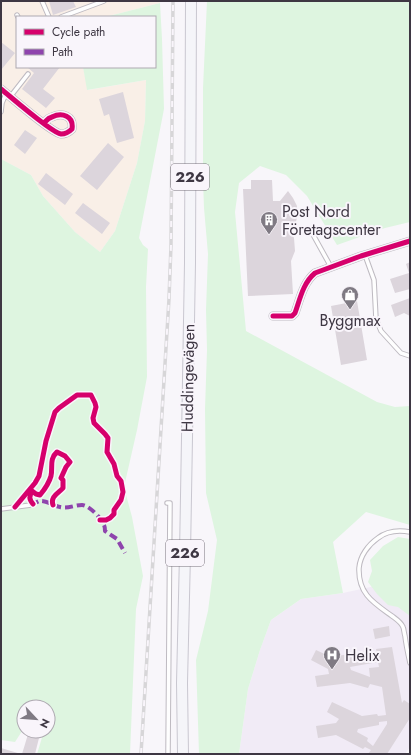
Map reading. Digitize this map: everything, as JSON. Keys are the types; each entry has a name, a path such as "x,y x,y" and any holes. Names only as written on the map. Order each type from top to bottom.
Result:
{"main road":[{"name":"Huddingevägen","path":"183,754 182,676 190,263 191,1"}],"street":[{"path":"6,93 44,123"},
{"path":"273,316 292,316 295,313 304,287 309,278 315,274 365,255 410,241"}],"lane":[{"path":"42,1 49,16"},
{"path":"64,16 104,1"},
{"path":"1,112 2,103 6,93 28,74"},
{"path":"311,231 331,267"},
{"path":"365,255 374,280 376,319 381,331 401,353 410,356"},
{"path":"167,503 170,503 168,754"},
{"path":"1,509 31,505"},
{"path":"410,532 391,531 380,536 371,543 364,553 360,563 359,574 360,583 371,601 398,620 403,626 410,663"}],"shaded area":[{"path":"1,1 160,1 160,3 109,16 16,16 16,68 83,68 88,90 146,80 145,121 137,163 115,231 100,252 75,232 43,196 31,175 1,159"},
{"name":"Helix","path":"407,579 410,594 410,747 405,754 239,754 248,689 271,620 301,599 343,593"}],"green space":[{"path":"207,1 410,1 410,222 385,228 337,245 307,196 286,175 260,166 239,183 235,212 246,331 377,402 395,407 410,406 410,525 366,512 333,542 343,593 301,599 271,620 248,689 239,754 199,754 196,660 208,611 217,540 206,493 205,409 208,254 203,180 203,88"},
{"path":"160,3 164,109 139,238 143,245 148,249 146,287 147,377 124,487 132,517 143,576 136,609 130,754 37,754 42,739 56,739 56,699 16,699 17,739 15,742 1,740 1,159 31,175 43,196 75,232 100,252 115,231 137,163 145,121 146,80 87,90 83,68 156,68 156,16 109,16"},
{"path":"398,537 410,539 410,616 398,607 388,605 368,582 372,571 370,560 383,546"}],"building":[{"path":"49,1 73,1 76,7 53,15"},
{"path":"1,42 15,53 1,70"},
{"path":"28,68 59,68 43,89 55,98 46,108 22,89 34,73"},
{"path":"123,92 134,138 117,143 109,114 104,116 99,99"},
{"path":"25,130 37,138 25,154 14,145"},
{"path":"108,143 124,157 97,190 80,176"},
{"path":"46,173 73,194 65,205 38,184"},
{"name":"Post Nord Företagscenter","path":"251,180 272,180 273,201 280,201 288,191 297,206 297,218 291,232 294,238 295,251 291,261 293,294 248,296 243,189 251,189"},
{"path":"83,203 110,223 102,234 75,213"},
{"path":"410,262 410,289 395,293 390,279 409,273 406,264"},
{"path":"410,298 410,316 404,313 395,317 391,305"},
{"path":"357,301 367,360 341,365 331,306"},
{"path":"389,626 390,636 375,639 373,629"},
{"name":"Helix","path":"392,647 402,703 404,700 410,704 410,718 387,754 368,754 371,750 365,747 363,749 336,735 318,738 316,726 336,723 339,719 327,712 332,702 362,716 377,714 378,716 386,715 382,687 370,684 368,688 350,683 317,687 315,676 329,674 328,669 311,660 316,650 331,657 367,651 368,655 377,654 376,649","holes":["378,662 379,667 369,668 370,677 351,670 350,667","387,721 387,724 373,746 367,741 368,738 357,732 358,729 379,725 379,722"]},
{"path":"27,739 39,739 35,754 22,754"},
{"path":"1,748 21,754 1,754"}],"railway":[{"path":"141,754 169,299 171,245 173,1"}],"marked path":[{"path":"31,505 42,501 63,507 79,505 85,506 98,516 103,522 105,531 117,539 125,553"}],"cycle path":[{"path":"1,89 49,128 56,132 64,134 72,129 71,121 63,115 51,117 44,123"},
{"path":"273,316 292,316 295,313 305,286 315,273 361,256 410,241"},
{"path":"15,507 39,476 46,441 55,412 77,395 91,395 96,407 93,418 94,423 108,438 107,452 114,464 117,476 121,481 123,492 121,500 114,510 114,514 106,520 100,520"},
{"path":"33,504 30,498 31,493 32,491 40,495 47,486 52,473 53,457 57,452 65,456 70,462 61,478 63,480 63,488 55,495 52,502 53,505"}],"place":[{"name":"Post Nord Företagscenter","path":"269,235"},
{"name":"Byggmax","path":"350,310"},
{"name":"Helix","path":"332,670"}]}
